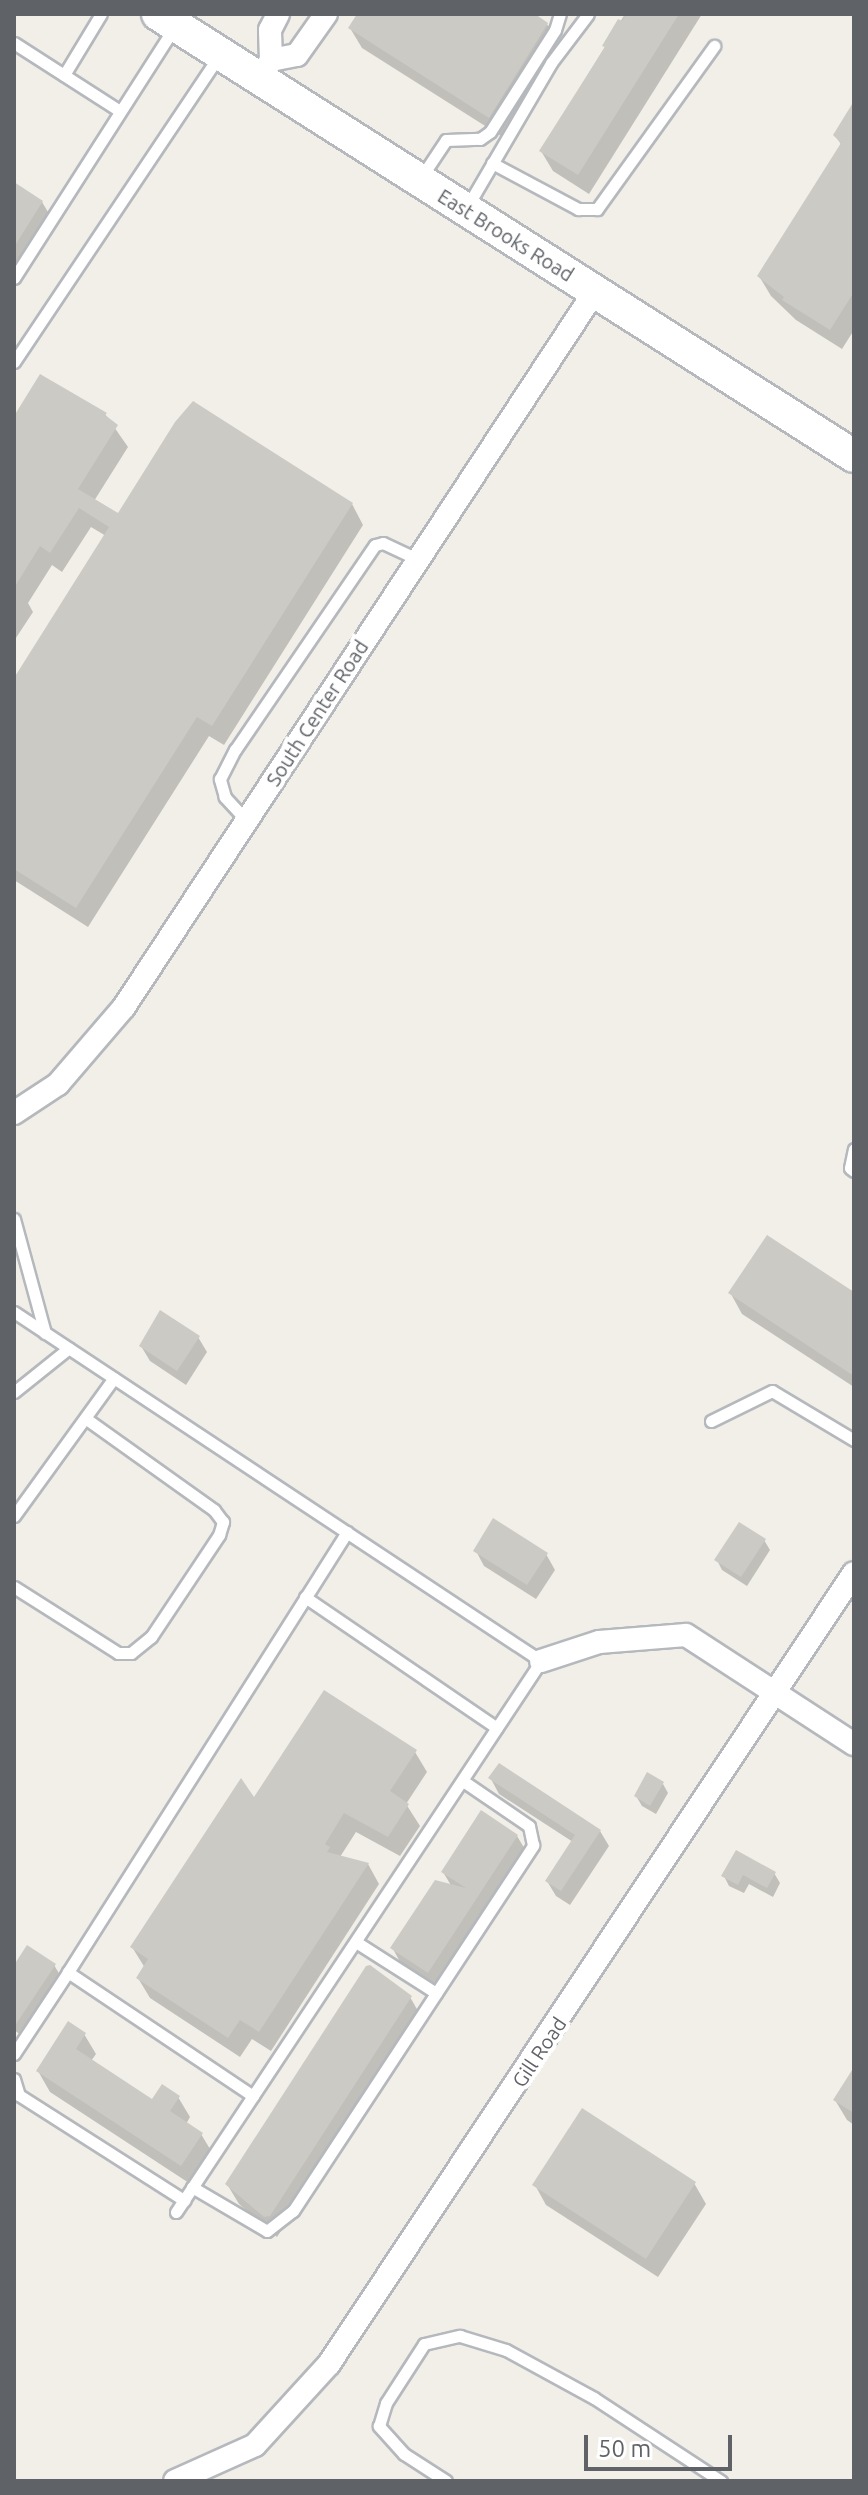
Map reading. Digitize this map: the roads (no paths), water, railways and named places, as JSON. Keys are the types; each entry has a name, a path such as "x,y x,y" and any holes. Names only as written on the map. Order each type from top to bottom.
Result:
{"main road":[{"name":"East Brooks Road","path":"167,20 220,54 265,69 420,180 854,456"}],"street":[{"path":"278,14 268,37 265,69 297,55 326,14"},
{"name":"South Center Road","path":"14,1113 58,1084 124,1007 595,291"},
{"name":"Gill Road","path":"175,2481 255,2445 329,2364 854,1573"},
{"path":"541,1661 599,1642 686,1635 854,1744"}],"lane":[{"path":"64,75 101,14"},
{"path":"480,139 490,132 516,92 555,30 560,14"},
{"path":"466,209 551,63 588,14"},
{"path":"14,278 120,111 167,20"},
{"path":"14,43 120,111"},
{"path":"492,163 578,209 597,209 714,46"},
{"path":"14,362 220,54"},
{"path":"420,180 446,140 480,139 500,150"},
{"path":"247,821 225,797 220,779 235,750 375,545 383,543 419,560"},
{"path":"854,1149 850,1168 854,1171"},
{"path":"14,1219 45,1333"},
{"path":"14,1312 541,1661 176,2212"},
{"path":"14,1392 69,1348"},
{"path":"14,1516 114,1378"},
{"path":"711,1421 772,1391 854,1440"},
{"path":"14,1587 118,1653 131,1653 151,1637 219,1535 223,1522 214,1510 85,1418"},
{"path":"14,2054 347,1532"},
{"path":"305,1597 497,1728"},
{"path":"192,2187 267,2231 293,2211 533,1845 529,1826 463,1781"},
{"path":"356,1942 436,1993"},
{"path":"68,1972 253,2096"},
{"path":"14,2079 19,2095 184,2200"},
{"path":"446,2481 404,2454 379,2426 386,2403 424,2344 460,2336 506,2350 594,2398 721,2481"}]}
